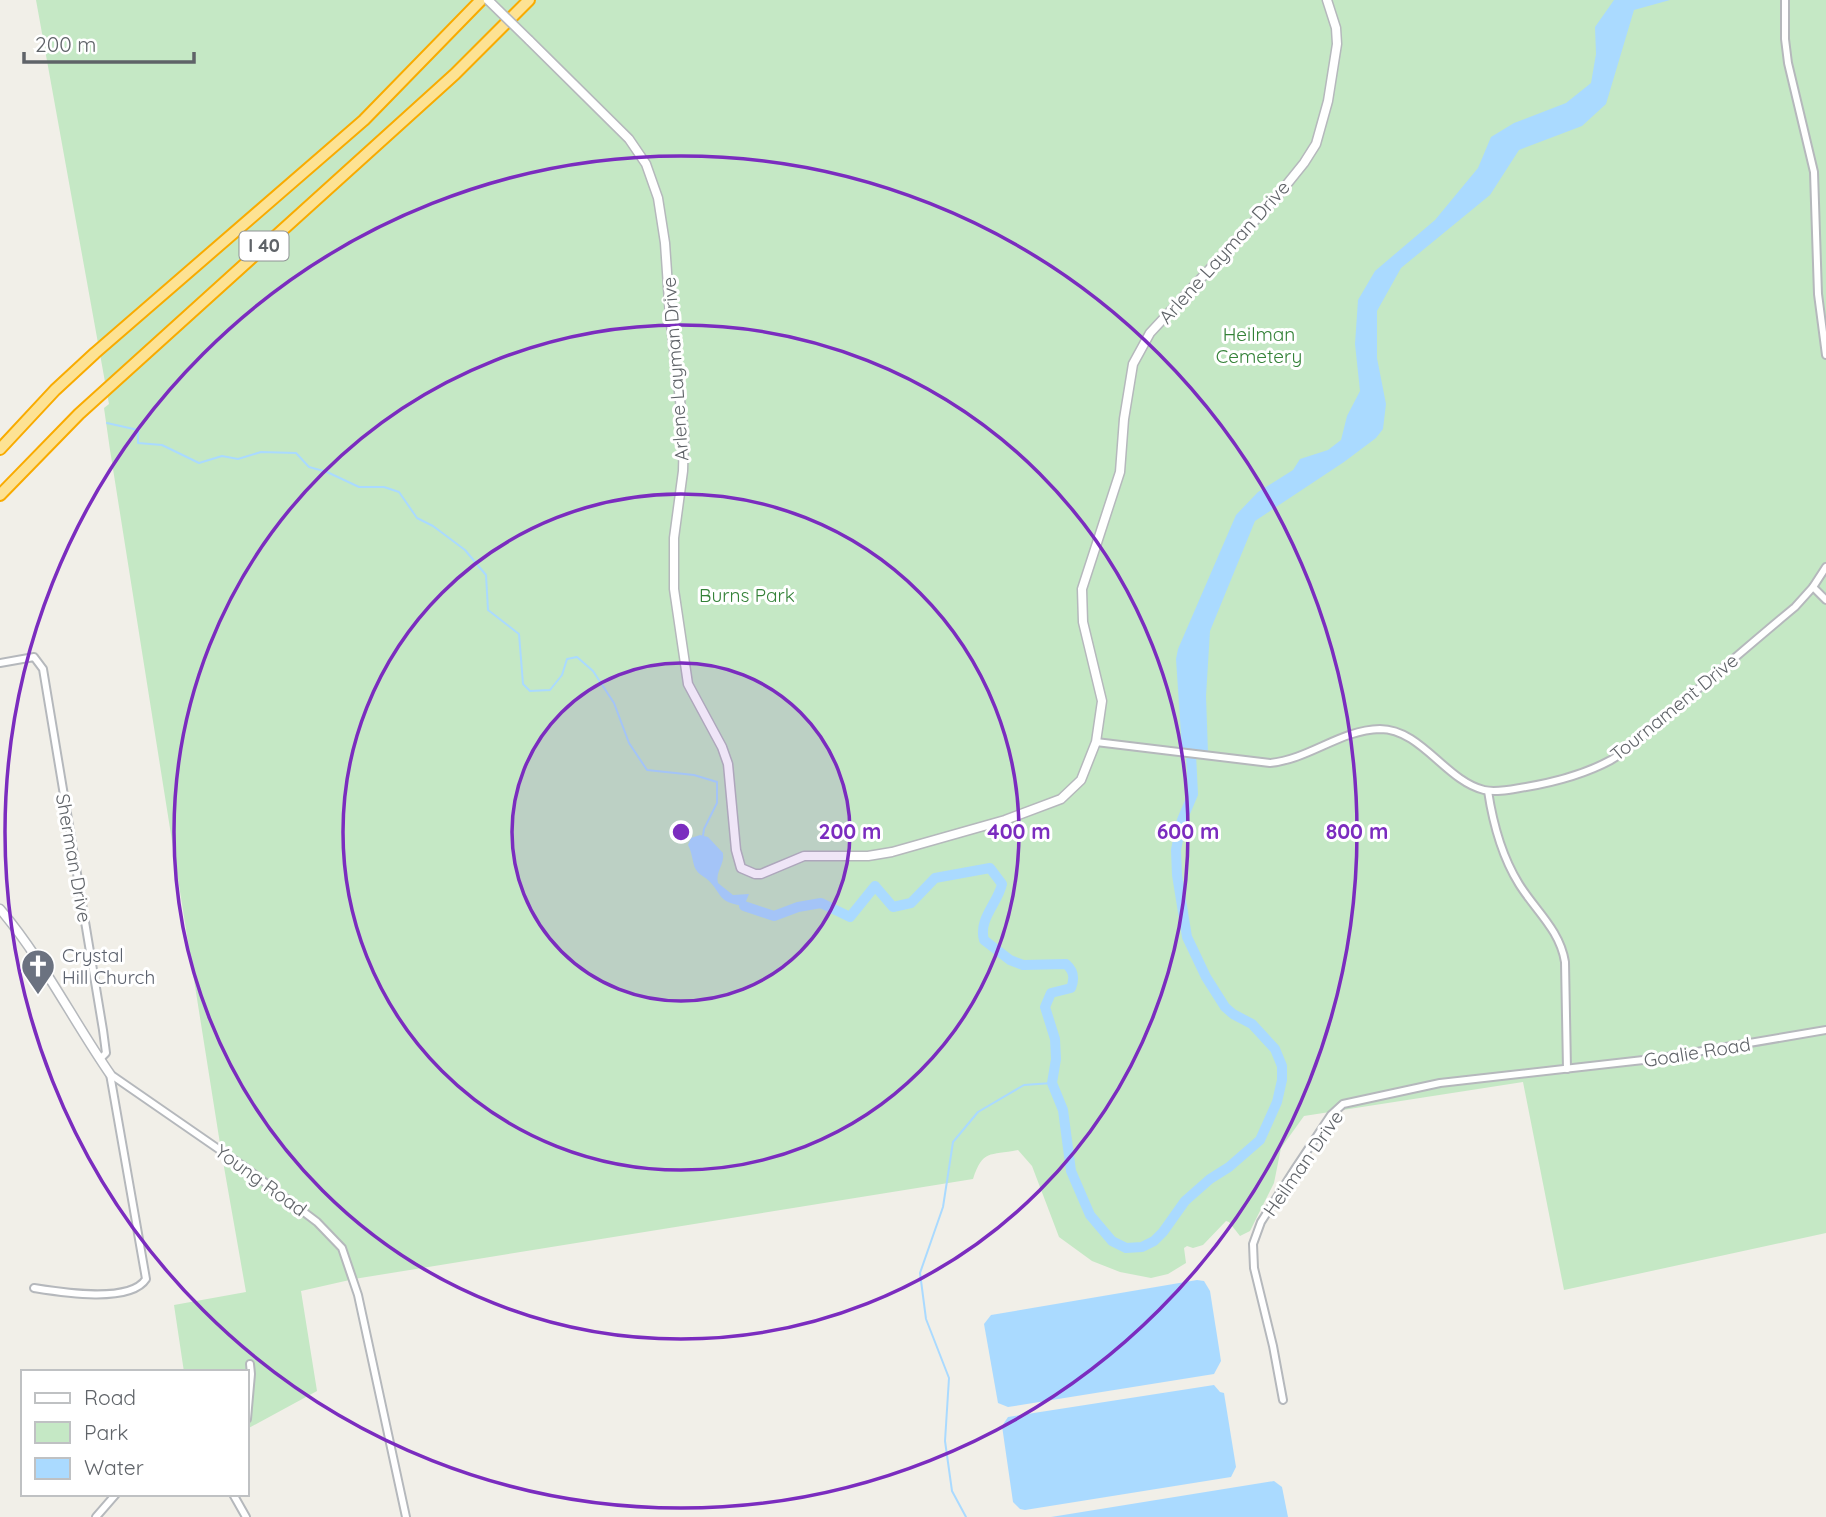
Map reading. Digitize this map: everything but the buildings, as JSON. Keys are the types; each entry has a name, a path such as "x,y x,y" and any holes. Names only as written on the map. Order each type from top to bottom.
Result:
{"highway":[{"name":"I 40","path":"0,449 95,352 364,120 481,0"},
{"name":"I 40","path":"0,495 79,414 455,74 529,0"}],"street":[{"name":"Arlene Layman Drive","path":"488,0 629,139 646,164 658,198 684,434 683,471 674,538 674,589 688,684 722,747 728,764 736,850 741,868 755,874 804,856 868,856 892,852 1045,806 1061,799 1076,787 1096,741 1102,694 1083,622 1082,589 1120,472 1124,419 1133,364 1150,333 1275,199 1316,144 1328,101 1337,44 1336,28 1327,0"},
{"path":"1785,0 1788,63 1814,172 1818,294 1826,355"},
{"name":"Tournament Drive","path":"1488,792 1554,781 1593,769 1618,755 1794,607 1813,587 1826,566"},
{"path":"1813,587 1826,600"},
{"name":"Sherman Drive","path":"0,663 34,657 41,665 45,680 103,1026 106,1053 100,1059"},
{"path":"1096,741 1261,763 1282,762 1306,754 1345,734 1384,729 1410,740 1460,779 1488,792 1494,825 1508,864 1560,940 1562,947 1566,962 1567,1069"},
{"name":"Young Road","path":"0,909 31,947 110,1074 254,1174 317,1222 342,1248 358,1295 406,1517"},
{"name":"Goalie Road","path":"1567,1069 1661,1058 1826,1030"},
{"name":"Heilman Drive","path":"1283,1400 1254,1268 1253,1244 1261,1222 1331,1115 1347,1102 1398,1091 1440,1083 1567,1069"},
{"path":"34,1289 71,1294 103,1294 131,1290 146,1279 110,1074"},
{"path":"248,1408 250,1364"},
{"path":"96,1517 114,1496"},
{"path":"234,1496 246,1517"}],"green space":[{"name":"Burns Park","path":"36,0 1826,0 1826,1233 1564,1290 1523,1082 1304,1116 1281,1148 1274,1183 1250,1231 1240,1236 1226,1221 1203,1245 1184,1248 1186,1263 1168,1274 1151,1278 1120,1272 1092,1261 1059,1237 1032,1166 1018,1150 984,1158 973,1179 354,1279 301,1291 317,1391 248,1428 248,1370 184,1370 174,1305 246,1292 110,450 104,408 109,404"}],"water":[{"path":"1614,0 1670,0 1634,10 1606,104 1582,126 1519,150 1490,195 1401,268 1377,311 1377,358 1386,404 1383,429 1376,438 1344,462 1255,521 1210,631 1206,696 1208,753 1182,749 1176,659 1178,649 1236,515 1258,492 1293,470 1300,459 1328,450 1341,440 1347,416 1360,391 1355,344 1358,300 1375,271 1435,220 1478,168 1491,137 1514,123 1566,103 1591,83 1596,54 1595,27"},
{"path":"700,835 708,837 723,853 718,883 733,895 749,894 744,906 724,900 695,868 688,845 691,838"},
{"path":"1204,1281 1210,1291 1221,1361 1214,1374 1008,1407 998,1403 984,1324 991,1315"},
{"path":"1214,1385 1224,1393 1236,1467 1231,1477 1025,1510 1013,1502 1002,1426 1008,1417"},
{"path":"1274,1481 1282,1487 1288,1517 1051,1517"}],"waterway":[{"path":"107,423 138,430 138,443 162,445 199,463 222,456 238,459 261,452 296,453 309,467 359,487 384,487 399,492 417,518 433,526 465,550 486,575 488,610 519,634 523,684 530,691 550,690 562,675 567,659 577,657 593,671 614,703 629,743 647,770 694,775 717,782 717,803 703,836"},
{"path":"744,906 774,916 798,907 821,903 850,917 875,886 893,907 911,903 935,878 990,868 1002,884 986,918 984,940 1010,960 1023,965 1066,964 1073,975 1071,988 1051,993 1045,1007 1055,1039 1056,1059 1052,1083 1063,1110 1071,1171 1090,1215 1112,1241 1126,1248 1142,1247 1163,1232 1185,1201 1260,1140 1277,1102 1282,1080 1282,1066 1275,1049 1252,1024 1225,1007 1206,977 1187,937 1177,875 1176,850 1182,820 1193,794 1191,754"},
{"path":"966,1517 952,1491 945,1441 949,1378 926,1319 920,1273 943,1207 953,1142 978,1112 1024,1085 1052,1083"}],"place":[{"name":"Crystal Hill Church","path":"38,996"}],"park label":[{"name":"Heilman Cemetery","path":"1259,345"}]}
